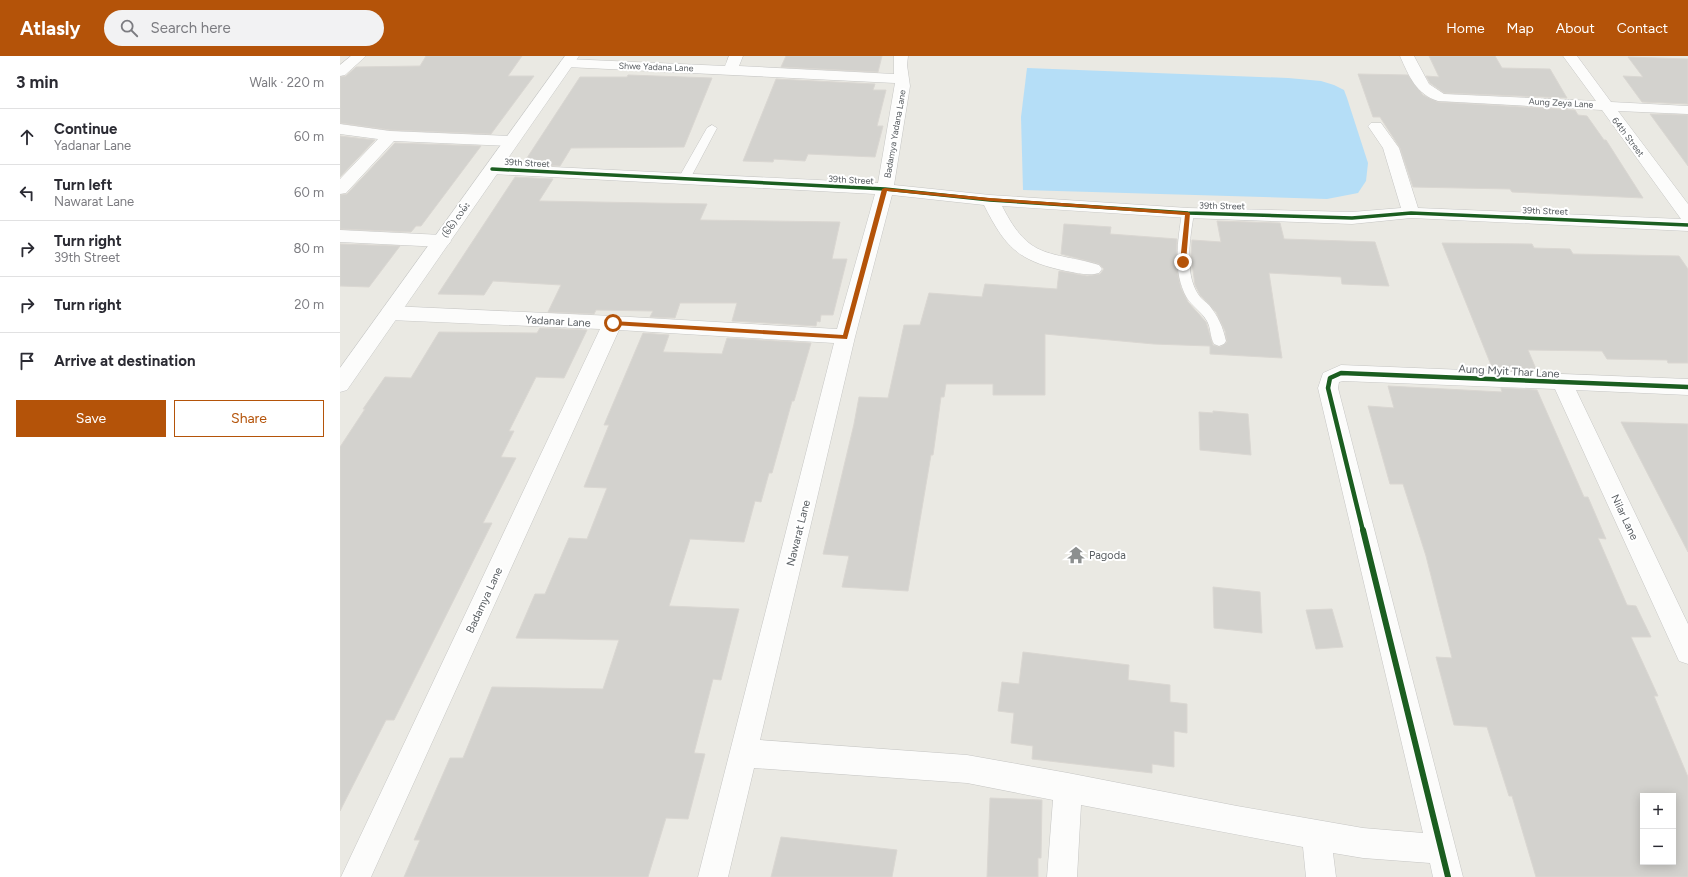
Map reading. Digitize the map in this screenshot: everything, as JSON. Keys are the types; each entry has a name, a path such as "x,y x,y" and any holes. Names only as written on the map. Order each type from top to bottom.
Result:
{"street":[{"path":"340,72 359,56"},
{"path":"730,70 736,56"},
{"name":"Badamya Yadana Lane","path":"885,189 903,80 900,65 901,56"},
{"name":"Aung Zeya Lane","path":"1407,56 1423,87 1434,96 1444,98 1688,110"},
{"name":"64th Street","path":"1570,56 1688,216"},
{"name":"Shwe Yadana Lane","path":"570,60 903,80"},
{"name":"(၆၆) လမ်း","path":"340,384 511,141 570,60"},
{"path":"1376,126 1391,148 1411,213"},
{"path":"340,129 390,136 511,141"},
{"path":"340,189 390,136"},
{"name":"39th Street","path":"492,169 885,189 990,200 1188,213 1352,218 1411,213 1688,225"},
{"name":"Nawarat Lane","path":"714,877 845,337 885,189"},
{"path":"990,200 1004,228 1028,252 1048,262 1093,270"},
{"path":"340,236 442,241"},
{"name":"Yadanar Lane","path":"390,313 613,323 845,337"},
{"name":"Badamya Lane","path":"356,877 613,323"},
{"name":"Aung Myit Thar Lane","path":"1441,849 1328,388 1330,378 1341,373 1688,387"},
{"name":"Nilar Lane","path":"1562,383 1688,652"},
{"path":"744,753 967,769 1068,787 1237,822 1363,843 1441,849 1448,877"},
{"path":"1062,877 1068,787"},
{"path":"1317,835 1321,877"}],"lane":[{"path":"684,179 712,128"},
{"path":"1188,213 1183,262 1185,274 1193,296 1208,312 1217,326 1219,341"}],"water":[{"path":"1027,68 1288,78 1321,81 1334,85 1344,90 1347,98 1368,163 1366,181 1358,193 1327,199 1023,190 1021,117"}],"building":[{"path":"426,56 522,56 508,76 534,76 491,134 390,130 340,123 340,77 346,76 356,67 420,66"},
{"path":"786,56 882,56 878,72 781,67"},
{"path":"1429,56 1495,56 1502,68 1550,69 1567,98 1444,93 1430,83 1426,76 1439,77"},
{"path":"1628,57 1688,59 1688,104 1642,102 1623,76 1643,77"},
{"path":"1358,74 1408,75 1423,95 1438,102 1575,110 1578,115 1587,116 1604,140 1606,140 1643,198 1512,192 1510,189 1413,187 1400,148 1380,117 1373,117"},
{"path":"628,75 712,78 684,147 571,148 560,166 523,164 580,77 627,77"},
{"path":"776,79 875,84 873,90 886,90 877,126 883,126 875,157 808,154 805,161 774,159 773,162 743,161"},
{"path":"1650,114 1688,115 1688,166"},
{"path":"340,136 375,140 340,177"},
{"path":"395,143 481,146 421,226 416,226 411,232 340,229 340,195 347,194"},
{"path":"515,177 553,179 539,201 707,204 700,220 840,222 832,259 847,259 833,315 821,315 820,322 817,321 816,326 732,321 737,303 680,303 675,318 650,317 653,311 596,310 594,314 548,312 561,285 493,281 484,295 438,294"},
{"path":"1217,221 1280,223 1284,239 1375,242 1389,286 1342,284 1341,277 1269,273 1282,358 1210,354 1210,346 1154,344 1045,334 1045,395 993,395 993,384 946,384 944,397 941,397 933,455 931,455 908,591 842,587 849,556 823,554 859,397 888,398 904,325 920,325 929,293 982,297 985,284 1057,289 1059,271 1087,276 1100,274 1104,269 1099,264 1061,254 1064,224 1111,227 1110,234 1177,239 1176,267 1181,288 1188,302 1206,322 1213,345 1220,347 1227,342 1225,331 1216,312 1200,295 1195,285 1191,255 1192,240 1221,242"},
{"path":"1442,243 1532,244 1534,248 1570,249 1573,254 1679,256 1688,269 1688,363 1668,363 1667,360 1607,359 1602,351 1528,350 1536,369 1528,369 1529,371 1493,370"},
{"path":"340,244 400,246 369,287 340,286"},
{"path":"540,328 587,330 564,378 536,377 509,431 514,431 501,457 516,458 483,523 492,523 394,720 386,720 340,811 340,447 365,409 363,409 385,377 411,378 439,332 537,333"},
{"path":"643,333 669,335 663,352 722,354 727,338 811,343 794,401 792,401 772,473 769,473 761,502 755,501 744,542 690,539 669,606 739,609 721,680 713,679 694,753 705,754 688,819 666,818 648,877 404,877 420,840 414,840 450,758 463,758 492,687 603,689 619,640 516,638 535,594 545,594 569,538 587,539 607,488 584,487 609,425 604,425"},
{"path":"1388,386 1502,392 1501,388 1537,390 1584,497 1588,497 1606,539 1598,538 1627,605 1636,606 1651,637 1631,637 1658,696 1654,696 1688,777 1688,877 1536,877 1512,796 1509,796 1487,727 1454,725 1436,657 1452,658 1426,556 1403,484 1390,484 1368,406 1394,408"},
{"path":"1213,411 1248,414 1251,455 1200,450 1199,412 1213,413"},
{"path":"1621,422 1688,424 1688,552"},
{"path":"1213,587 1260,592 1262,633 1214,628"},
{"path":"1332,609 1343,647 1316,649 1306,610"},
{"path":"1023,652 1129,665 1128,680 1170,685 1170,702 1187,704 1187,733 1174,731 1174,767 1152,764 1152,773 1032,759 1033,746 1011,743 1014,713 998,711 1002,682 1019,684"},
{"path":"990,798 1042,800 1041,858 1038,858 1038,877 987,877"},
{"path":"781,837 897,850 892,877 771,877"}],"cycle path":[{"path":"492,169 885,189 990,200 1188,213 1352,218 1411,213 1688,225"},
{"path":"1448,877 1328,388 1330,378 1341,373 1688,387"}],"place":[{"name":"Pagoda","path":"1076,555"}],"route":[{"path":"613,323 845,337 885,189 990,200 1188,213 1184,240 1183,262"}]}
